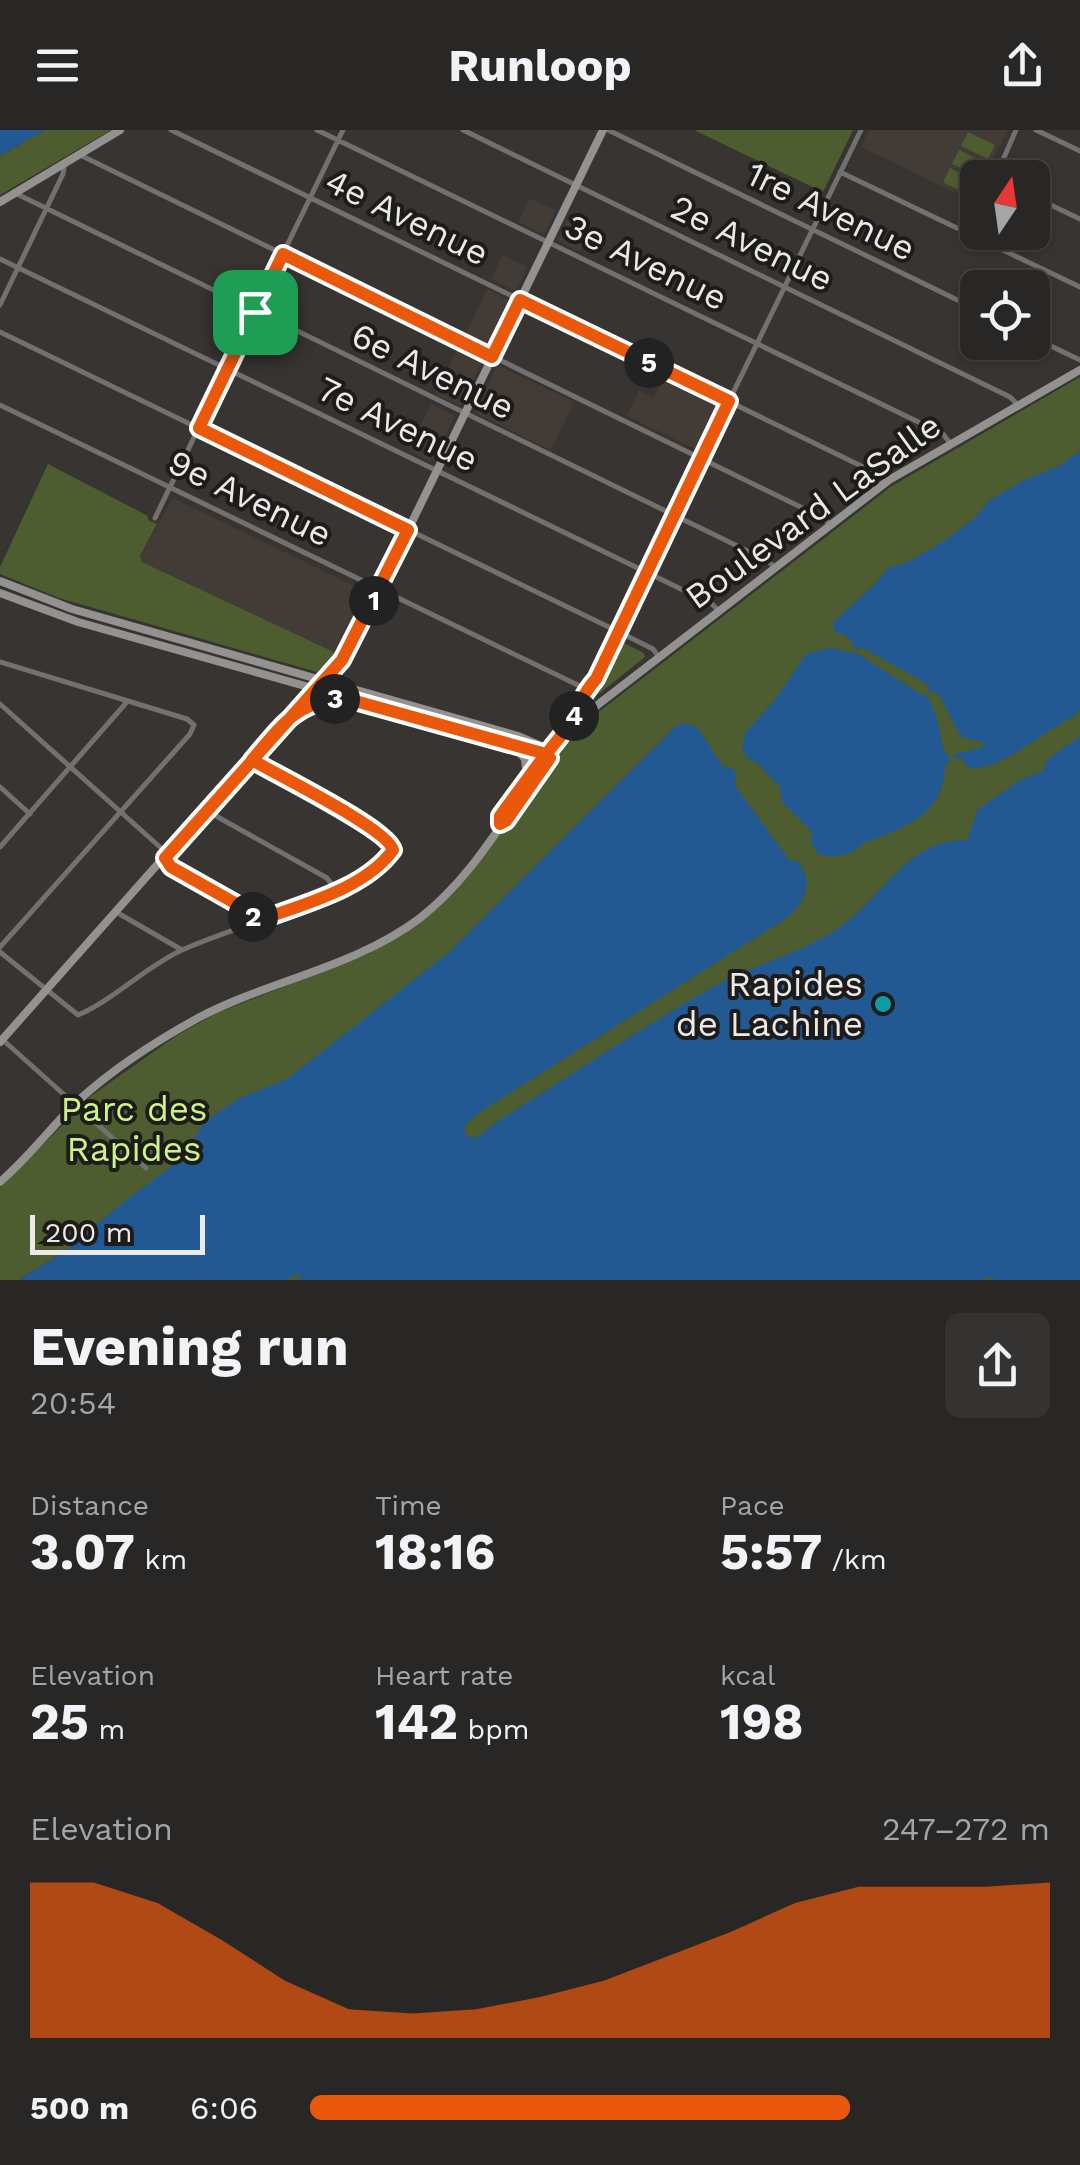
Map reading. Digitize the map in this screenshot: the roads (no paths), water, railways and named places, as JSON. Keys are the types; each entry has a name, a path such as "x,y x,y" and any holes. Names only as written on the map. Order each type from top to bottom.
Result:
{"street":[{"path":"0,202 120,130"},
{"name":"4e Avenue","path":"172,130 889,480"},
{"name":"3e Avenue","path":"318,130 943,434 950,443"},
{"path":"155,518 343,130"},
{"name":"2e Avenue","path":"462,130 1010,397 1018,405"},
{"path":"146,1168 1,1040 352,645 605,130"},
{"name":"1re Avenue","path":"605,130 960,301"},
{"path":"588,713 596,679 617,632 860,130"},
{"path":"1003,160 1016,130"},
{"path":"1036,130 1080,152"},
{"path":"78,154 831,525"},
{"path":"0,305 63,174 65,162"},
{"path":"840,172 1080,287"},
{"name":"6e Avenue","path":"16,192 775,568"},
{"path":"1050,205 1080,219"},
{"name":"7e Avenue","path":"0,259 646,572 713,605 719,612"},
{"path":"0,332 653,649 659,658"},
{"path":"1050,346 1080,360"},
{"name":"Boulevard LaSalle","path":"500,824 500,816 528,778 588,713 889,480 1080,370"},
{"name":"9e Avenue","path":"0,405 586,689"},
{"path":"0,581 72,609 519,736 547,739 567,727"},
{"path":"0,593 78,622 551,754"},
{"path":"0,662 187,719 194,725 0,950 78,1015 182,950 336,890 366,874 393,850 392,843 362,821 252,760"},
{"path":"574,718 586,689 596,679"},
{"path":"293,714 321,701 348,699"},
{"path":"0,847 127,702"},
{"path":"0,704 162,848 171,867 249,911 255,922"},
{"name":"Boulevard LaSalle","path":"0,1182 75,1104 145,1052 204,1015 368,950 401,931 455,884 506,821 574,718 588,713"},
{"path":"519,736 551,754"},
{"path":"515,747 524,759 528,778"},
{"path":"0,787 30,814"},
{"path":"207,811 327,878 336,890"},
{"path":"116,912 182,950"}],"water":[{"path":"0,130 45,130 0,156"},
{"path":"1080,451 1080,709 1008,757 981,768 969,768 961,758 954,759 954,754 980,748 985,743 961,737 938,693 861,647 853,648 843,634 834,631 833,622 888,568 908,562 944,541 976,517 989,501 1022,481 1059,466"},
{"path":"830,648 858,654 927,695 936,714 944,753 949,754 950,761 945,766 938,797 920,817 837,856 818,854 811,843 812,832 782,802 780,787 755,761 747,759 742,747 745,733 774,701 806,654"},
{"name":"Rapides de Lachine","path":"685,723 698,728 723,767 732,768 737,775 734,784 789,860 797,861 803,869 807,884 803,898 787,918 480,1112 466,1124 464,1132 471,1138 478,1137 687,1002 839,928 912,859 946,842 967,840 978,809 1020,780 1043,771 1047,760 1080,736 1080,1280 995,1280 989,1276 983,1280 298,1280 298,1274 285,1280 18,1280 64,1252 183,1158 205,1121 240,1098 287,1079 447,954 676,726"}],"place":[{"name":"Rapides de Lachine","path":"883,1004"}],"park label":[{"name":"Parc des Rapides","path":"134,1129"}]}
